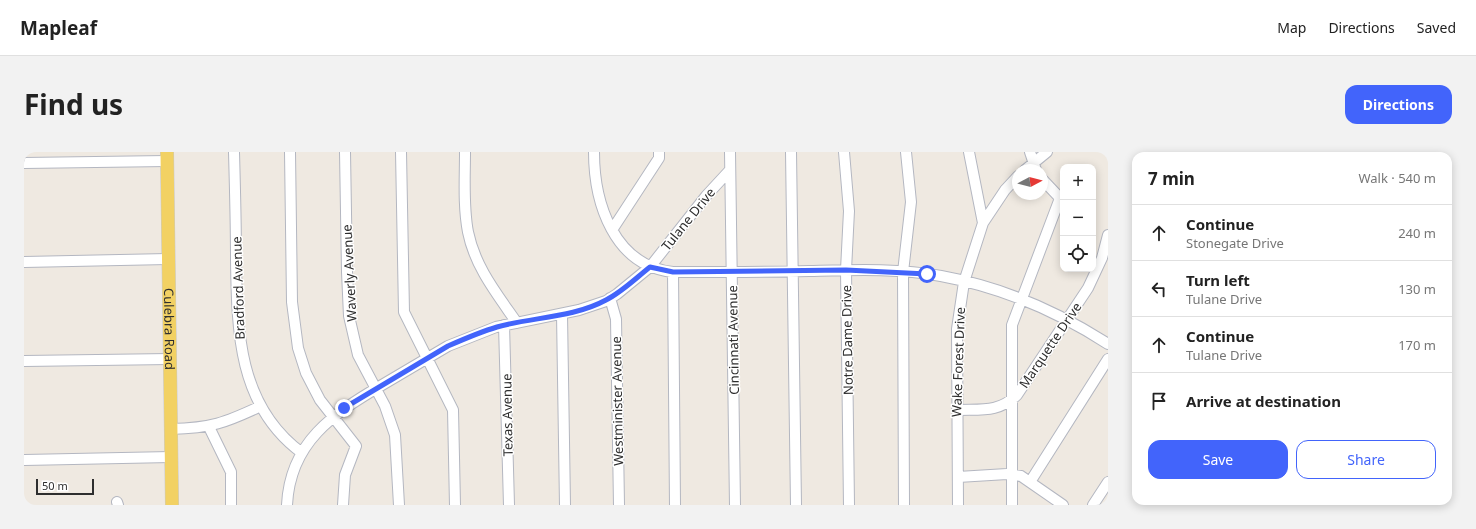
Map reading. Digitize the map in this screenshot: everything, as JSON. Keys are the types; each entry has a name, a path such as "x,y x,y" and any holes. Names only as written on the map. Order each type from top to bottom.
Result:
{"main road":[{"name":"Culebra Road","path":"167,157 172,505"}],"street":[{"name":"Bradford Avenue","path":"234,152 237,310 240,343 253,388 261,406 280,434 302,453"},
{"path":"290,152 292,302 294,326 306,373 320,400 356,446 345,475 343,505"},
{"name":"Waverly Avenue","path":"345,152 349,316 358,355 391,420 396,435 399,505"},
{"path":"401,152 404,312 453,410 455,505"},
{"path":"465,152 466,216 473,250 487,280 517,323"},
{"path":"594,152 594,170 598,196 601,207 612,230 637,260 650,267 673,272 846,270 903,272 942,276 986,286 1022,299 1067,319 1108,344"},
{"path":"612,230 659,158 659,152"},
{"name":"Cincinnati Avenue","path":"730,152 735,505"},
{"path":"791,152 796,505"},
{"name":"Notre Dame Drive","path":"844,152 848,211 846,270 849,505"},
{"path":"904,505 903,272 911,202 906,152"},
{"name":"Wake Forest Drive","path":"958,505 957,329 964,282 982,223 969,152"},
{"path":"1030,152 1033,164"},
{"path":"1036,164 1047,152"},
{"path":"24,163 167,157"},
{"name":"Tulane Drive","path":"504,325 562,314 595,305 610,298 650,267 706,196 730,170"},
{"path":"982,223 997,200 1012,183"},
{"path":"1012,505 1012,325 1060,198 1048,185"},
{"name":"Marquette Drive","path":"957,410 996,408 1008,404 1017,395 1096,273 1108,235"},
{"path":"24,262 168,259"},
{"path":"673,272 675,505"},
{"name":"Westminister Avenue","path":"610,298 616,319 619,505"},
{"path":"562,314 565,505"},
{"path":"287,505 290,481 295,464 311,438 333,417 375,389 465,338 504,325"},
{"name":"Texas Avenue","path":"504,325 509,505"},
{"path":"24,361 170,359"},
{"path":"1030,482 1108,359"},
{"path":"171,429 209,427 228,421 261,406"},
{"path":"209,427 231,472 232,505"},
{"path":"24,460 171,457"},
{"path":"958,477 1012,474 1021,476 1063,505"},
{"path":"1093,505 1108,482"}],"route":[{"path":"344,408 448,346 465,338 496,327 579,310 606,301 650,267 673,272 846,270 927,274"}]}
